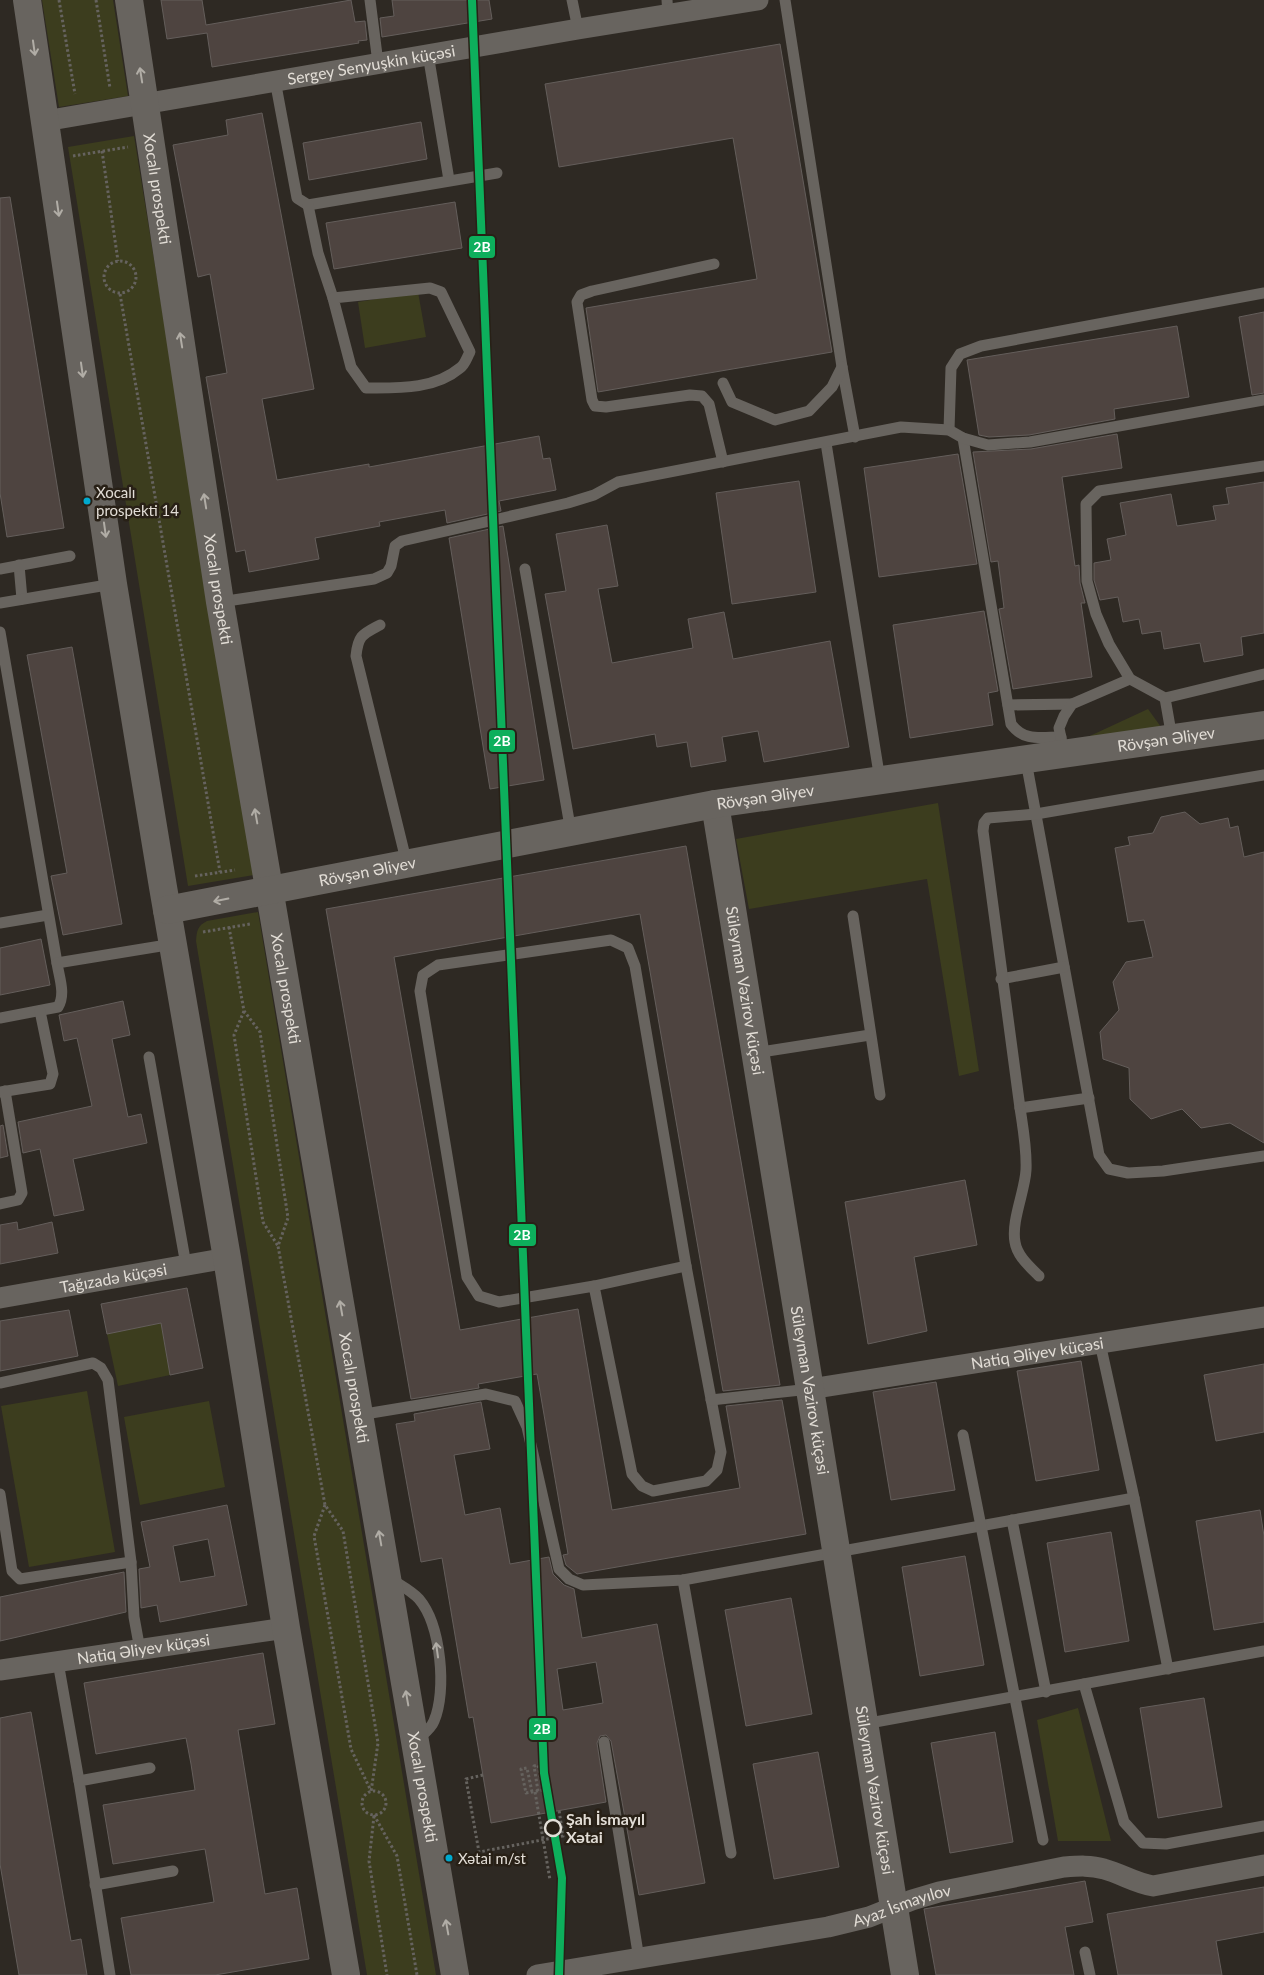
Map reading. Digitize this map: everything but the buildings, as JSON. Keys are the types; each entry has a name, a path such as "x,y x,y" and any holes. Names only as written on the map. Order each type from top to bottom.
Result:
{"main road":[{"path":"27,0 113,584 227,1258 286,1628 346,1975"},
{"name":"Xocalı prospekti","path":"129,0 220,602 455,1975"},
{"name":"Rövşən Əliyev","path":"167,910 715,804 1026,761 1062,746 1172,738 1263,728"},
{"name":"Süleyman Vəzirov küçəsi","path":"715,804 905,1975"}],"street":[{"name":"Sergey Senyuşkin küçəsi","path":"45,121 145,102 578,29 667,8 758,0"},
{"name":"Tağızadə küçəsi","path":"0,1298 227,1258"},
{"name":"Natiq Əliyev küçəsi","path":"810,1389 1264,1317"},
{"name":"Natiq Əliyev küçəsi","path":"0,1670 286,1628"},
{"name":"Ayaz İsmayılov","path":"537,1975 828,1927 869,1917 912,1900 939,1892 1064,1867 1084,1866 1103,1869 1138,1884 1154,1886 1264,1865"}],"lane":[{"path":"370,0 378,63"},
{"path":"572,0 578,29"},
{"path":"785,0 842,367 855,437"},
{"path":"428,54 448,180"},
{"path":"275,80 297,198 308,205 497,173"},
{"path":"308,205 318,253 333,298 351,367 366,388 411,388 444,378 462,368 470,352 448,304 440,292 436,290 430,288 333,298"},
{"path":"714,264 592,291 581,295 576,302 592,400 595,406 606,407 690,395 702,396 708,404 723,462"},
{"path":"949,430 951,368 960,354 980,346 1264,293"},
{"path":"723,383 732,402 774,420 809,411 832,387 842,367"},
{"path":"220,602 374,579 386,573 391,566 395,546 402,541 568,504 594,495 618,482 902,427 949,430 963,438 988,446 1030,442 1264,400"},
{"path":"963,438 1011,724 1018,733 1026,737 1062,746 1059,728 1072,704"},
{"path":"826,443 880,780"},
{"path":"1264,466 1100,491 1086,504 1087,580 1096,614 1109,644 1130,679 1165,698 1264,674"},
{"path":"0,569 70,556"},
{"path":"19,565 22,599"},
{"path":"525,569 572,832"},
{"path":"0,603 113,584"},
{"path":"380,625 363,634 358,642 356,656 407,864"},
{"path":"0,632 62,1001 58,1007 0,1018"},
{"path":"1008,705 1072,704 1130,679"},
{"path":"1165,698 1172,738"},
{"path":"1026,761 1099,1155 1108,1169 1128,1173 1163,1172 1264,1156"},
{"path":"1039,1276 1023,1260 1015,1242 1016,1221 1026,1171 1026,1148 1001,979 983,832 984,823 988,818 1036,814 1264,775"},
{"path":"0,923 48,915"},
{"path":"853,916 880,1095"},
{"path":"594,1286 632,1474 642,1486 653,1491 706,1482 716,1470 721,1452 686,1266 637,976 628,948 611,940 438,965 423,975 420,992 467,1277 479,1296 499,1302 594,1286 686,1266"},
{"path":"57,964 173,944"},
{"path":"1001,979 1064,967"},
{"path":"0,1204 18,1200 22,1193 2,1092 50,1084 53,1074 40,1011"},
{"path":"755,1053 870,1035"},
{"path":"149,1058 186,1266"},
{"path":"1020,1108 1089,1098"},
{"path":"1100,1343 1134,1498 1168,1669"},
{"path":"0,1383 93,1363 101,1368 108,1380 131,1562 134,1617 140,1650"},
{"path":"711,1400 810,1389"},
{"path":"359,1416 486,1394 515,1400 527,1427 559,1569 569,1579 583,1585 683,1580 1134,1498"},
{"path":"963,1435 1042,1840"},
{"path":"0,1494 12,1571 20,1579 131,1562"},
{"path":"1012,1520 1046,1692"},
{"path":"386,1576 419,1599 434,1624 440,1665 441,1697 434,1723 415,1742"},
{"path":"683,1580 731,1853"},
{"path":"864,1724 1264,1652"},
{"path":"58,1662 110,1975"},
{"path":"1084,1684 1124,1822 1143,1843 1166,1844 1264,1826"},
{"path":"604,1742 638,1959"},
{"path":"79,1781 150,1768"},
{"path":"95,1885 173,1870"},
{"path":"1085,1952 1090,1975"}],"path":[{"path":"59,0 74,95 83,93"},
{"path":"96,0 110,89 101,90"},
{"path":"73,156 134,146"},
{"path":"102,151 118,260"},
{"path":"118,260 124,261 133,267 136,277 129,290 120,294 110,290 104,281 103,275 108,265 118,260"},
{"path":"120,294 220,872"},
{"path":"195,876 243,868"},
{"path":"203,932 258,923"},
{"path":"229,928 244,1011 260,1032 288,1218 278,1246"},
{"path":"244,1011 234,1035 263,1222 278,1246 325,1505 343,1531 378,1743 371,1792"},
{"path":"325,1505 314,1536 351,1749 371,1792"},
{"path":"535,1792 527,1768 521,1768 526,1793 535,1792 543,1790 538,1766 534,1766 535,1792 550,1880"},
{"path":"483,1776 466,1779 479,1852 564,1836 559,1810"},
{"path":"374,1815 384,1809 385,1801 382,1795 371,1792 365,1795 362,1806 367,1813 374,1815 397,1856 417,1975"},
{"path":"374,1815 369,1861 387,1975"}],"green space":[{"path":"42,0 113,0 128,96 59,107"},
{"path":"134,136 254,875 188,886 68,147"},
{"path":"418,292 426,337 365,348 358,302"},
{"path":"1148,709 1161,727 1079,741"},
{"path":"938,803 979,1071 959,1076 927,879 749,909 736,839"},
{"path":"258,912 436,1975 367,1975 196,941 198,929 207,921"},
{"path":"161,1323 170,1375 118,1386 107,1334"},
{"path":"87,1391 115,1552 29,1567 1,1406"},
{"path":"209,1401 225,1487 140,1505 124,1417"},
{"path":"1078,1708 1111,1841 1058,1841 1037,1720"}],"transit line":[{"name":"2B","path":"472,0 544,1773 562,1878 559,1975"}],"place":[{"name":"Xocalı prospekti 14","path":"87,501"},
{"name":"Şah İsmayıl Xətai","path":"553,1828"},
{"name":"Xətai m/st","path":"449,1858"}]}
